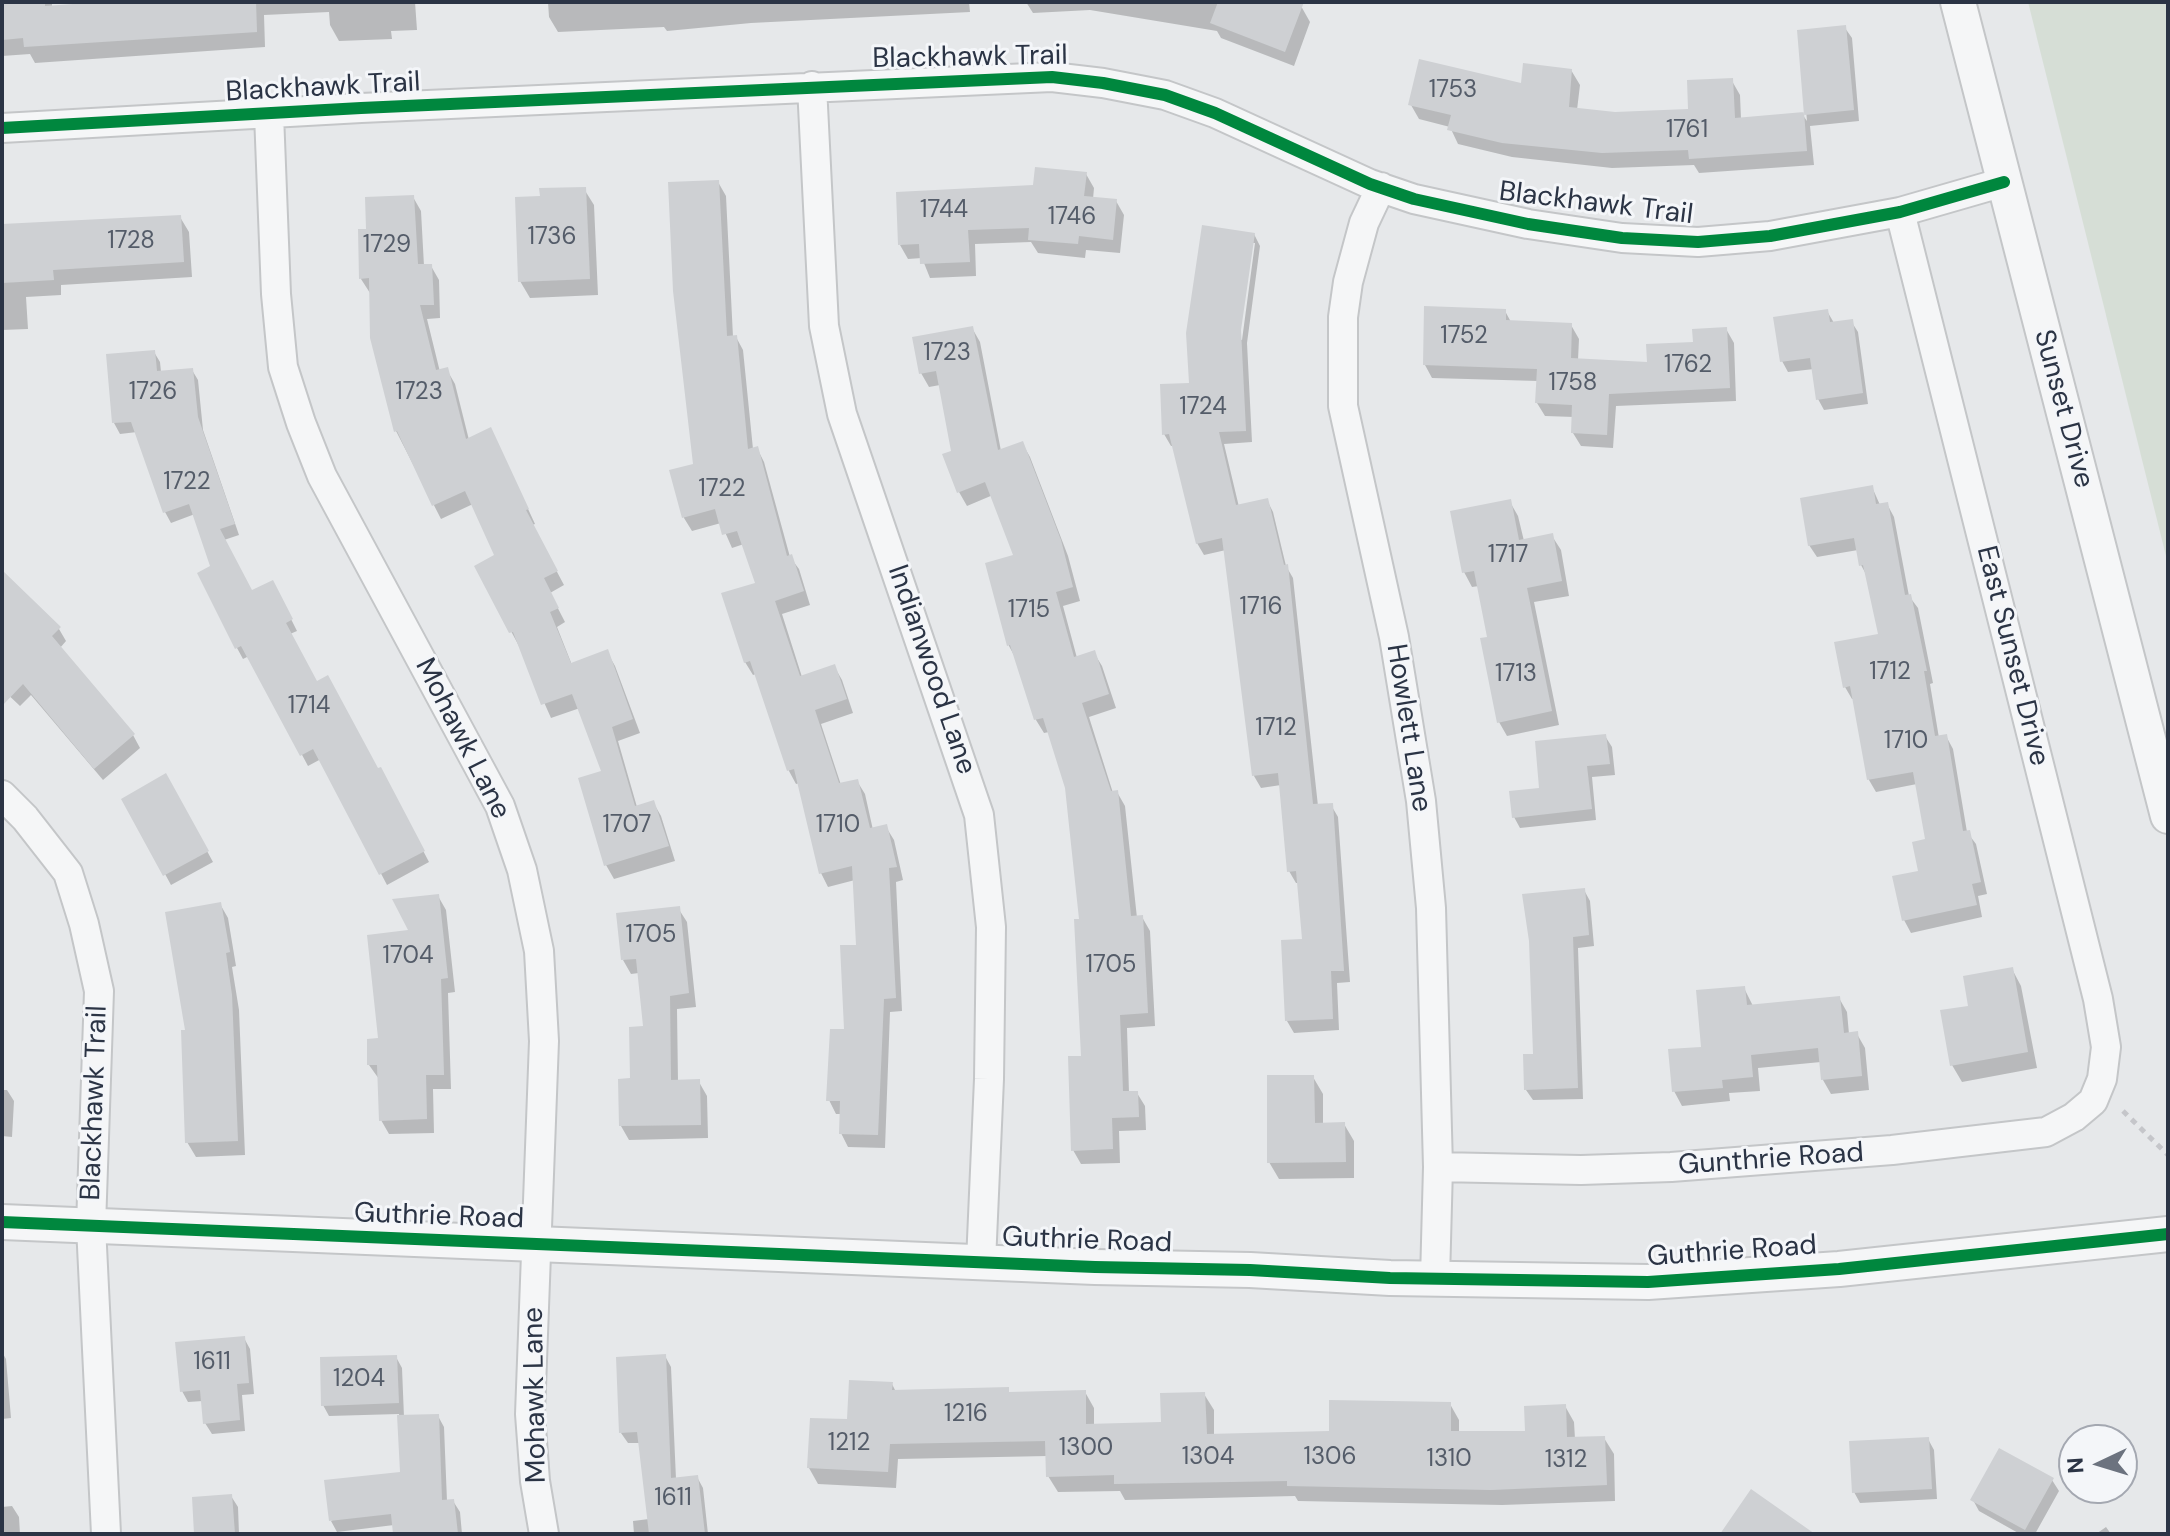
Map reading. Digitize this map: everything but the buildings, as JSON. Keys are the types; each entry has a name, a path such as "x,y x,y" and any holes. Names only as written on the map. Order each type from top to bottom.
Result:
{"street":[{"name":"Sunset Drive","path":"1958,2 2168,816"},
{"name":"Blackhawk Trail","path":"2,128 812,86 1052,77 1165,95 1215,113 1381,187 1445,207 1528,224 1622,238 1698,242 1770,236 1900,212 2004,182"},
{"name":"Indianwood Lane","path":"812,86 824,326 842,414 979,815 991,927 989,1079 981,1262"},
{"name":"Mohawk Lane","path":"269,114 277,309 283,367 301,423 322,476 500,806 522,870 539,951 544,1041 530,1414 535,1481 544,1534"},
{"name":"Howlett Lane","path":"1381,187 1364,223 1348,282 1343,317 1343,406 1394,637 1421,801 1431,908 1438,1167 1435,1279"},
{"name":"East Sunset Drive","path":"1900,212 2098,999 2106,1047 2096,1094"},
{"name":"Blackhawk Trail","path":"2,795 25,818 68,873 84,924 99,991 91,1226 106,1534"},
{"name":"Gunthrie Road","path":"1438,1167 1581,1170 1671,1167 1892,1150 2046,1132 2074,1117 2096,1094"},
{"name":"Guthrie Road","path":"2,1222 1095,1267 1250,1270 1435,1279 1648,1282 1839,1269 2168,1234"}],"path":[{"path":"2096,1094 2168,1155"}],"shaded area":[{"path":"2028,2 2168,2 2168,564"}],"cycle path":[{"path":"2,128 361,108 1052,77 1165,95 1215,113 1370,184 1414,199 1528,224 1622,238 1698,242 1770,236 1900,212 2004,182"},
{"path":"2,1222 1390,1278 1648,1282 1839,1269 2168,1234"}]}
